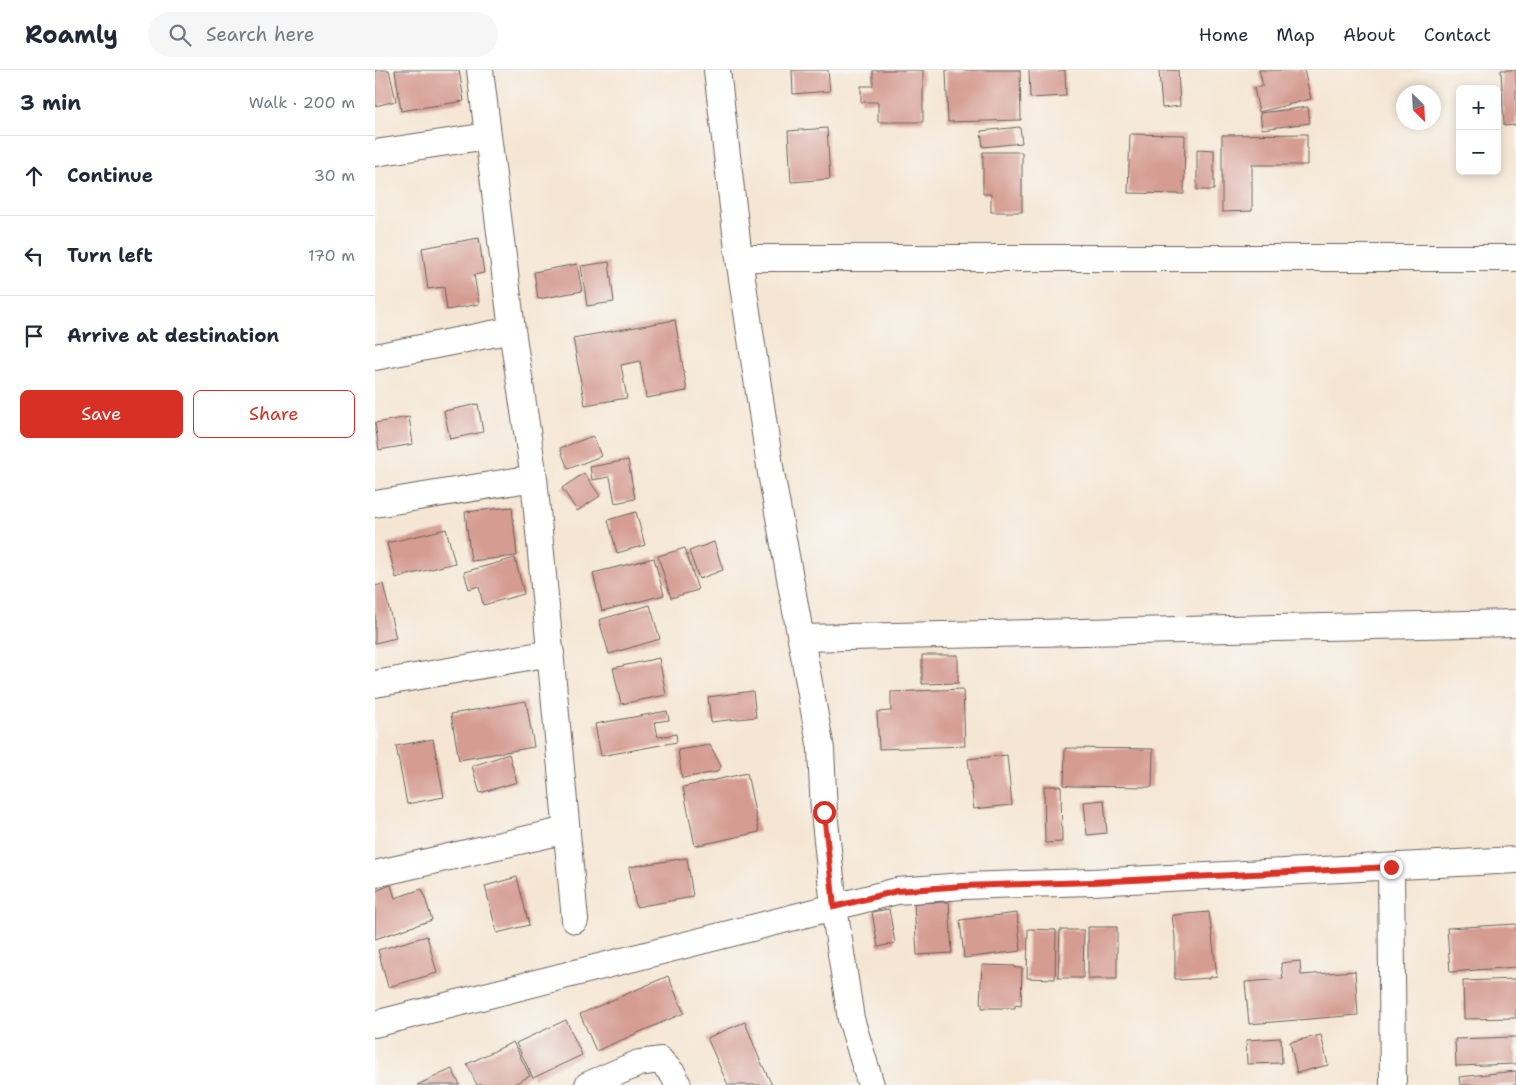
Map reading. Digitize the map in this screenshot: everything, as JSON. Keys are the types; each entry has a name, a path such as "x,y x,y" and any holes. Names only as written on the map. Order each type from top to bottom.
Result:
{"street":[{"path":"480,70 512,330 534,478 575,920"},
{"path":"717,70 739,258 771,474 821,749 824,812 834,907 851,1019 871,1085"},
{"path":"375,153 488,136"},
{"path":"739,258 1516,258"},
{"path":"375,357 512,330"},
{"path":"375,504 534,478"},
{"path":"801,638 1516,623"},
{"path":"375,684 551,653"},
{"path":"375,874 567,830"},
{"path":"375,1024 897,891 963,886 1092,882 1516,860"},
{"path":"1391,867 1393,1085"},
{"path":"588,1085 639,1063 660,1060 673,1074 678,1085"}],"building":[{"path":"375,70 389,70 396,101 375,106"},
{"path":"395,70 459,70 464,101 401,111"},
{"path":"792,70 828,70 830,91 793,94"},
{"path":"873,70 923,70 923,122 878,122 878,102 861,102 861,86 873,86"},
{"path":"946,70 1020,70 1021,120 948,122"},
{"path":"1029,70 1065,70 1066,96 1030,98"},
{"path":"1159,70 1178,70 1180,106 1162,108"},
{"path":"1259,70 1304,70 1311,99 1259,112 1254,88 1263,86"},
{"path":"1501,70 1516,70 1516,125 1504,126"},
{"path":"1308,107 1310,123 1262,129 1260,113"},
{"path":"1020,127 1022,143 983,147 981,131"},
{"path":"827,128 830,179 791,182 788,131"},
{"path":"1130,134 1185,135 1184,194 1128,193"},
{"path":"1307,134 1307,165 1252,165 1252,211 1222,212 1222,135"},
{"path":"1197,149 1214,150 1214,190 1197,190"},
{"path":"983,152 1022,152 1022,212 991,212 991,194 983,194"},
{"path":"479,238 484,273 474,275 479,304 447,310 444,287 428,289 422,248"},
{"path":"609,262 614,302 587,306 581,266"},
{"path":"577,264 582,291 538,299 534,272"},
{"path":"675,320 687,391 646,398 640,361 621,365 627,398 585,405 573,338"},
{"path":"478,404 483,432 450,439 444,411"},
{"path":"409,417 413,444 379,450 375,423"},
{"path":"593,436 601,456 568,469 560,448"},
{"path":"628,460 635,499 615,503 610,477 592,480 590,467"},
{"path":"584,473 600,496 577,511 562,488"},
{"path":"512,507 517,556 471,561 465,512"},
{"path":"636,512 645,545 617,553 608,520"},
{"path":"446,529 455,563 396,578 387,543"},
{"path":"714,542 723,570 699,579 689,551"},
{"path":"685,548 698,590 671,598 658,556"},
{"path":"515,558 524,594 483,605 479,586 469,589 464,572"},
{"path":"654,558 664,595 602,611 593,573"},
{"path":"383,584 396,638 375,643 375,586"},
{"path":"650,605 660,639 609,654 599,620"},
{"path":"922,655 958,655 958,683 922,684"},
{"path":"659,658 666,695 621,704 613,668"},
{"path":"963,689 965,746 879,749 877,712 891,711 891,692"},
{"path":"753,691 756,717 711,722 708,697"},
{"path":"526,701 534,747 459,760 451,714"},
{"path":"667,711 669,720 655,722 658,737 676,734 677,742 601,756 595,724"},
{"path":"433,739 444,797 407,804 396,746"},
{"path":"710,745 721,766 717,772 682,778 678,750"},
{"path":"1065,748 1153,749 1152,787 1064,785"},
{"path":"509,754 517,782 480,793 472,766"},
{"path":"1007,755 1012,805 974,809 968,759"},
{"path":"747,773 759,832 695,846 683,787"},
{"path":"1044,786 1061,786 1062,842 1045,843"},
{"path":"1104,800 1107,833 1087,835 1084,802"},
{"path":"687,858 693,897 636,907 629,867"},
{"path":"517,877 529,925 497,933 485,886"},
{"path":"391,885 395,898 422,889 432,920 375,939 375,891"},
{"path":"949,902 952,953 917,955 914,903"},
{"path":"889,909 895,943 878,947 872,912"},
{"path":"1209,912 1217,976 1175,979 1175,937 1172,916"},
{"path":"1017,913 1021,951 964,958 960,920"},
{"path":"1516,924 1516,967 1450,972 1447,928"},
{"path":"1088,927 1117,927 1117,979 1088,979"},
{"path":"1028,929 1056,930 1055,979 1027,978"},
{"path":"1060,930 1084,930 1083,978 1058,978"},
{"path":"427,936 437,973 388,987 378,950"},
{"path":"1300,961 1301,975 1355,971 1358,1015 1249,1024 1245,982 1283,979 1281,963"},
{"path":"982,965 1022,968 1021,1006 1015,1005 1015,1008 982,1008 982,1004 980,1004"},
{"path":"668,976 684,1013 596,1051 580,1014"},
{"path":"1516,979 1516,1018 1464,1019 1463,981"},
{"path":"566,1020 582,1055 533,1078 516,1043"},
{"path":"745,1022 772,1085 728,1085 707,1038"},
{"path":"1321,1035 1328,1065 1297,1073 1290,1042"},
{"path":"1516,1037 1516,1064 1456,1066 1455,1039"},
{"path":"1281,1038 1282,1063 1247,1064 1246,1040"},
{"path":"513,1042 530,1076 512,1085 477,1085 467,1064"},
{"path":"452,1069 460,1085 417,1085"},
{"path":"1516,1071 1516,1085 1460,1085 1459,1077"}],"route":[{"path":"824,812 834,907 897,891 963,886 1092,882 1391,867"}]}
